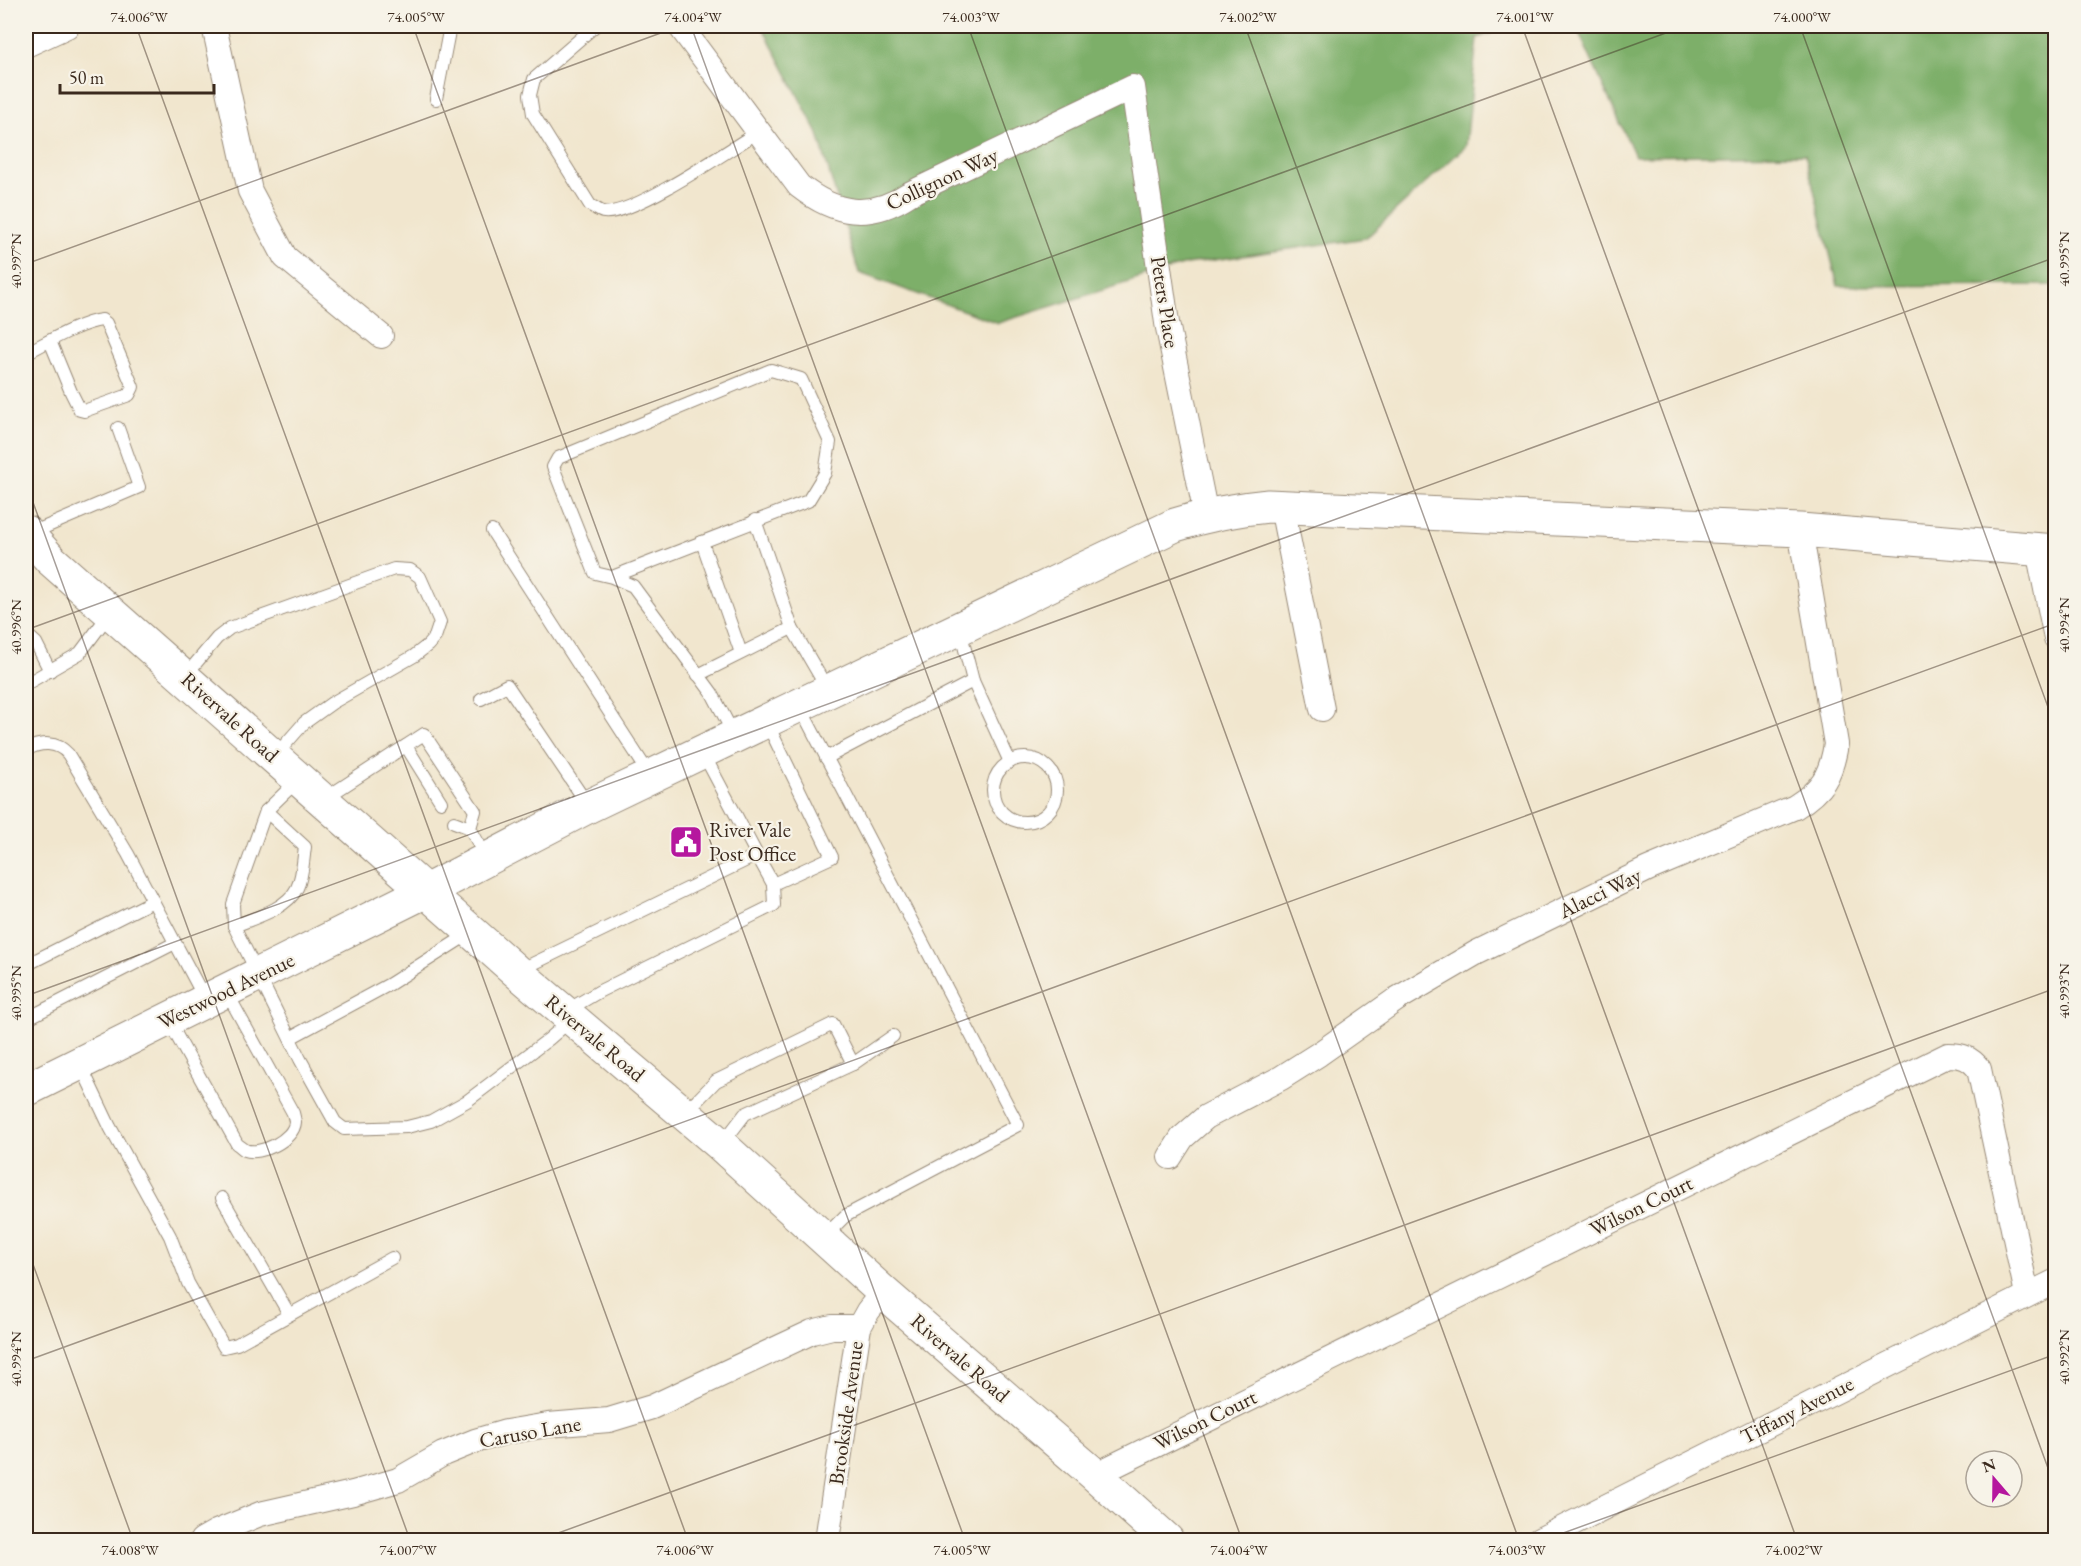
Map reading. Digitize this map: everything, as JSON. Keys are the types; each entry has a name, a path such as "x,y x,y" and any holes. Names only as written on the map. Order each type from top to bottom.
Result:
{"street":[{"path":"26,45 67,26"},
{"path":"214,26 250,191 285,257 381,336"},
{"name":"Collignon Way","path":"680,26 799,186 817,200 837,208 858,211 878,209 898,201 1133,87"},
{"name":"Peters Place","path":"1133,87 1167,322 1206,515"},
{"path":"1282,507 1322,708"},
{"name":"Westwood Avenue","path":"26,1090 426,891 589,806 1175,525 1206,515 1243,508 1282,507 1800,530 2047,550"},
{"name":"Alacci Way","path":"1170,1157 1182,1138 1206,1117 1281,1078 1397,999 1476,953 1648,869 1795,807 1812,797 1825,782 1833,764 1836,744 1800,530"},
{"name":"Rivervale Road","path":"27,533 51,560 471,932 721,1145 883,1292 1095,1474 1167,1540"},
{"path":"2047,550 2055,638"},
{"name":"Wilson Court","path":"1095,1474 1948,1055 1960,1055 1971,1060 1979,1069 2027,1294"},
{"name":"Tiffany Avenue","path":"1539,1540 2055,1281"},
{"name":"Brookside Avenue","path":"827,1540 859,1327 883,1292"},
{"name":"Caruso Lane","path":"202,1540 260,1514 398,1480 443,1454 475,1441 506,1432 548,1425 609,1420 652,1407 812,1332 832,1327 859,1327"}],"lane":[{"path":"436,99 450,26"},
{"path":"595,26 534,79 530,95 533,114 590,205 602,212 618,211 675,185 758,132"},
{"path":"26,353 50,341 89,322 102,320 111,334 133,387 132,392 84,411 80,410 70,392 50,341"},
{"path":"612,577 808,501 825,473 830,442 801,379 771,370 558,458 553,467 591,568 595,573 633,586 712,693 735,736"},
{"path":"27,533 139,487 118,428"},
{"path":"755,520 792,628 829,692"},
{"path":"492,531 651,777"},
{"path":"702,542 741,653"},
{"path":"184,677 217,638 230,628 394,569 410,570 420,577 440,622 435,637 414,656 332,703 304,723 274,756"},
{"path":"26,684 80,653 111,612"},
{"path":"698,675 792,628"},
{"path":"960,628 973,681 1010,762"},
{"path":"26,634 36,643 50,670"},
{"path":"826,758 973,681"},
{"path":"481,699 507,685 589,806"},
{"path":"799,706 1018,1125 845,1216 824,1237"},
{"path":"766,722 832,858 773,884"},
{"path":"470,828 475,811 424,734 405,746 266,811 233,904 234,926 335,1122 344,1129 406,1127 431,1121 467,1101 549,1039 569,1015 600,991 774,905 773,884 703,752"},
{"path":"26,750 45,744 55,744 63,748 128,854 175,943 216,995 293,1113 295,1122 292,1130 283,1140 268,1149 246,1150 237,1144 167,1019"},
{"path":"405,746 441,802"},
{"path":"1032,759 1042,763 1050,770 1056,780 1055,802 1049,812 1040,818 1030,822 1019,822 1009,818 996,804 993,795 996,776 1010,762 1032,759"},
{"path":"234,926 284,903 297,889 303,869 305,847 266,811"},
{"path":"454,822 470,828 487,859"},
{"path":"517,972 757,855"},
{"path":"26,965 153,902"},
{"path":"290,1038 390,984 471,932"},
{"path":"26,1019 175,943"},
{"path":"684,1113 716,1081 833,1024 853,1064"},
{"path":"721,1145 745,1114 853,1064 893,1036"},
{"path":"79,1063 110,1127 170,1236 188,1283 224,1347 237,1344 392,1258"},
{"path":"222,1198 289,1314"}],"green space":[{"path":"762,26 1512,26 1477,38 1466,146 1366,238 1186,264 998,323 859,273 818,134"},
{"path":"1576,26 2055,26 2055,285 1838,286 1805,154 1635,156"}],"place":[{"name":"River Vale Post Office","path":"686,842"}]}
